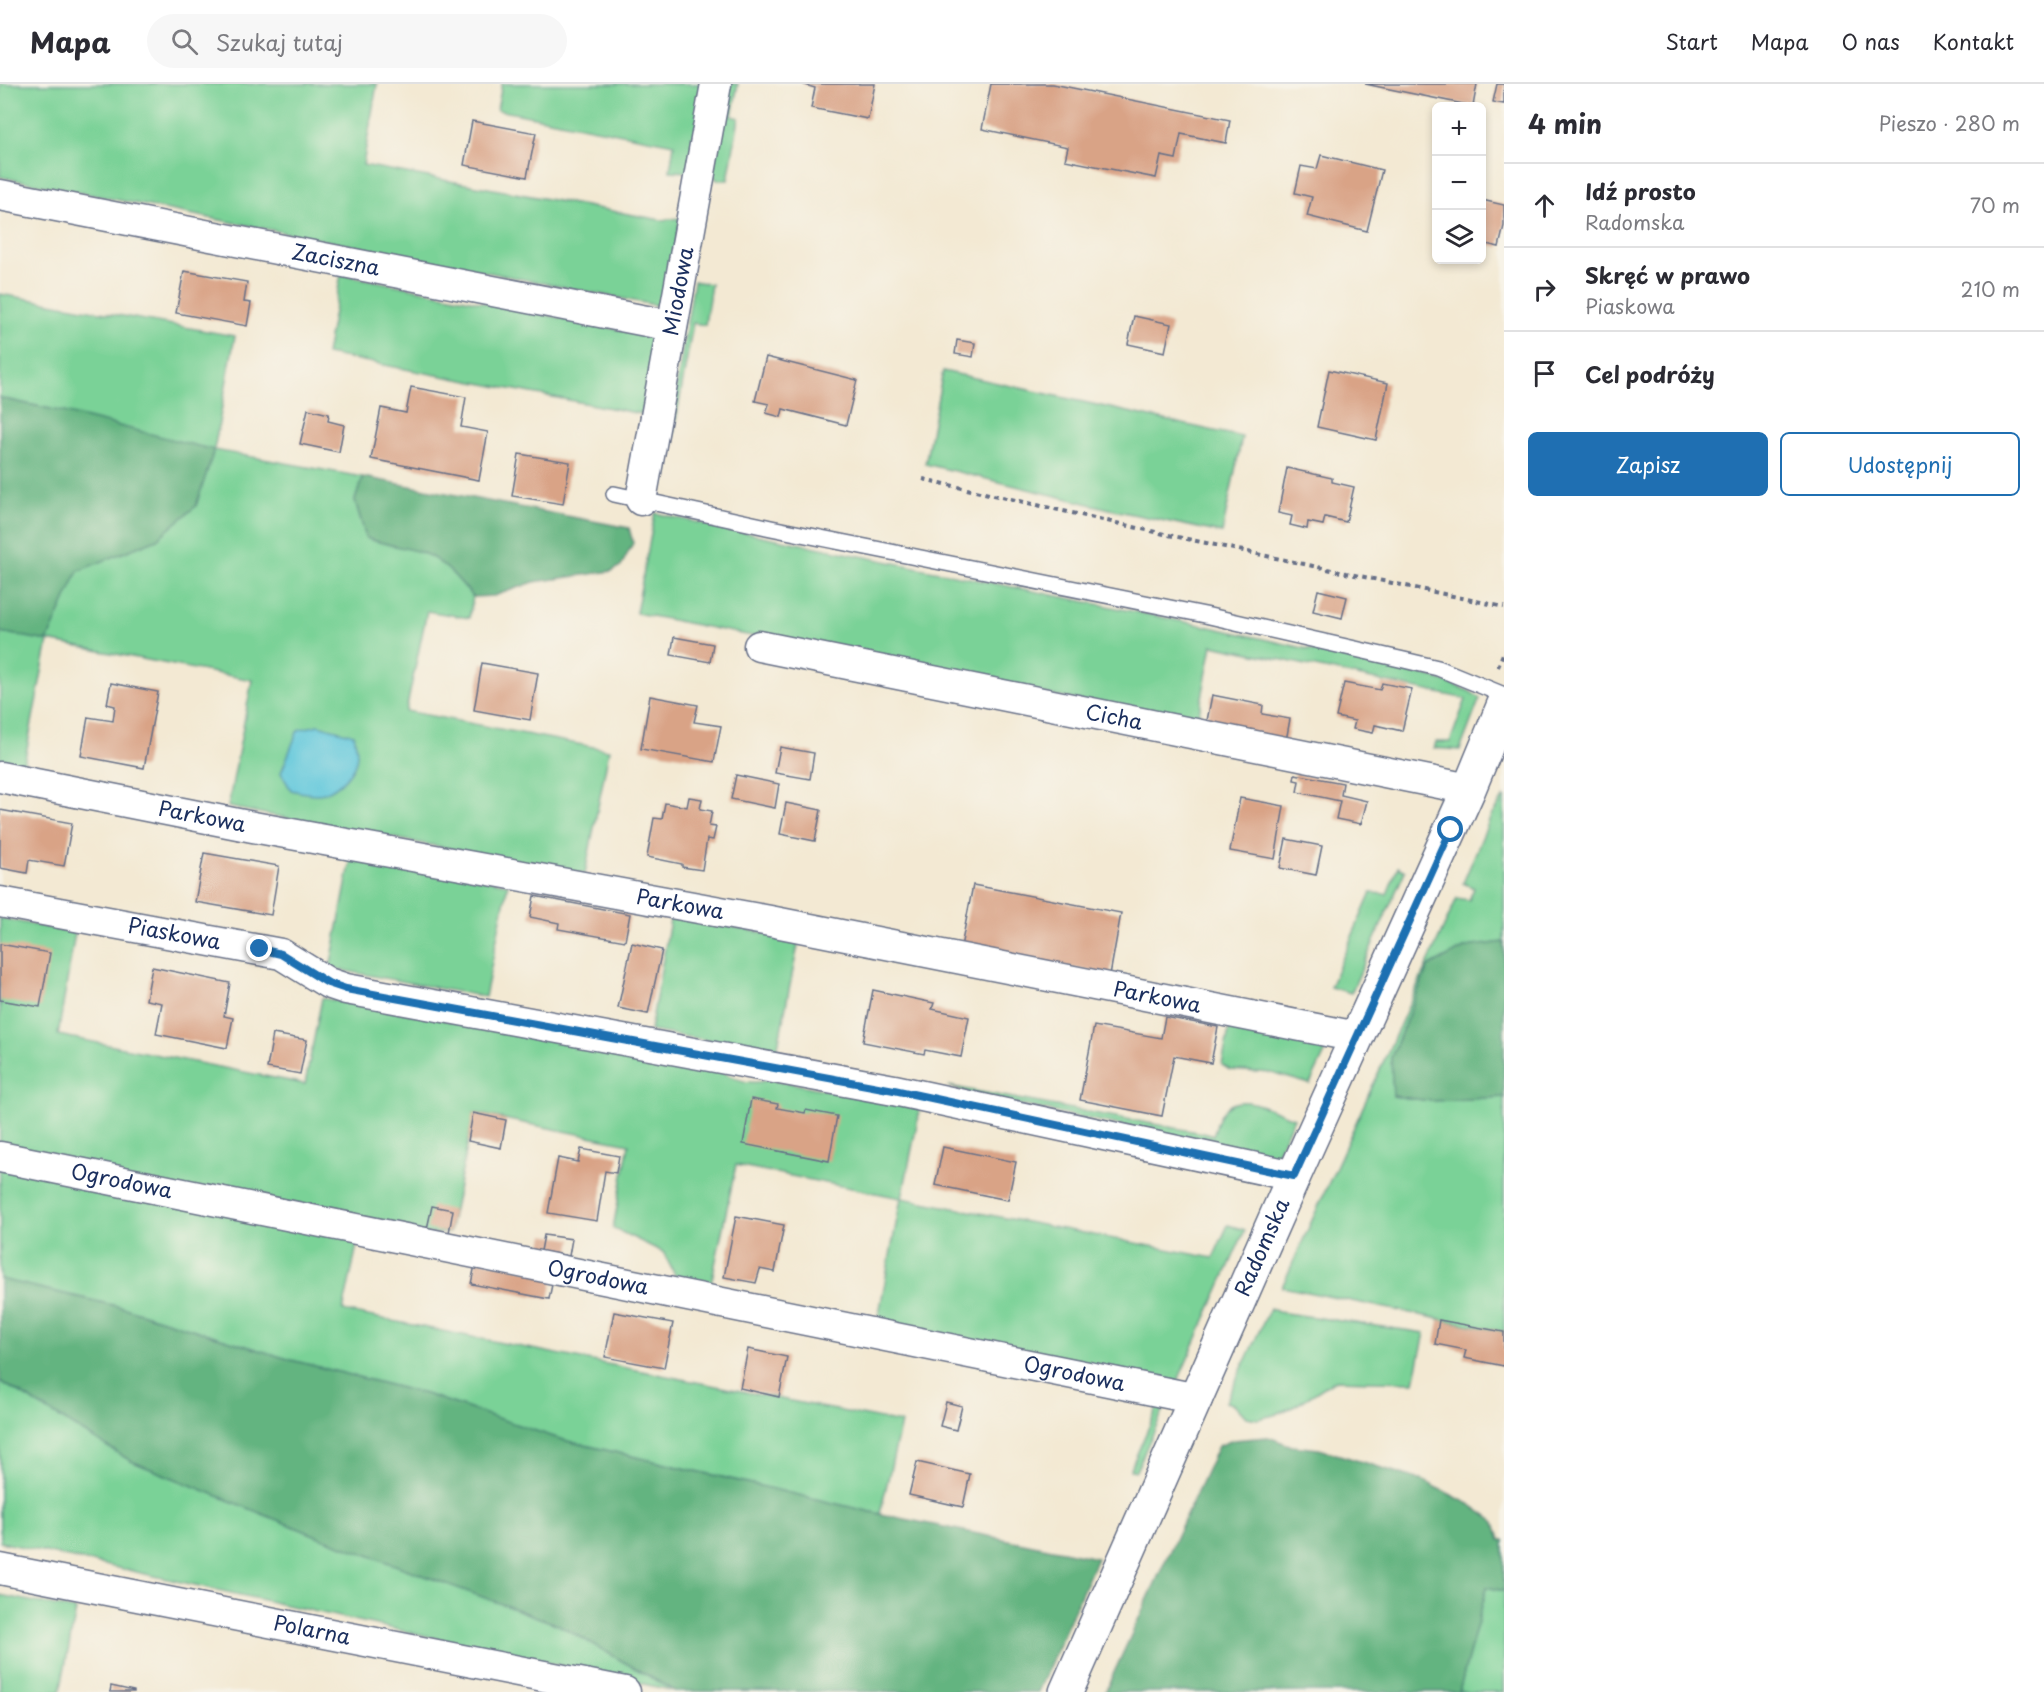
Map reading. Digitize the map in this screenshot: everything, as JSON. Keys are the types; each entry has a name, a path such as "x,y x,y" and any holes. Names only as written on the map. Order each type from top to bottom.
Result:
{"street":[{"name":"Miodowa","path":"628,497 672,326 716,84"},
{"name":"Zaciszna","path":"0,195 672,326"},
{"name":"Cicha","path":"759,646 1469,789"},
{"name":"Radomska","path":"1066,1692 1294,1176 1469,789 1494,755 1504,704"},
{"name":"Parkowa","path":"0,777 253,827 770,921 1357,1037"},
{"name":"Piaskowa","path":"0,902 281,954 328,983 346,989 894,1090 1294,1176"},
{"name":"Ogrodowa","path":"0,1157 1197,1398"},
{"name":"Polarna","path":"0,1569 625,1692"}],"lane":[{"path":"628,497 1205,615 1393,657 1438,668 1504,695"}],"path":[{"path":"922,479 1504,607"}],"green space":[{"path":"0,84 377,84 363,165 661,220 680,218 665,307 0,177"},
{"path":"502,84 705,84 689,172 670,171 674,144 497,110"},
{"path":"726,84 738,84 732,116 739,118 728,180 717,180 713,175"},
{"path":"341,274 656,337 642,414 326,354"},
{"path":"694,281 711,284 705,325 693,323 672,444 667,442"},
{"path":"0,294 235,336 214,450 363,477 355,500 366,538 428,555 450,571 473,597 469,618 427,611 406,711 609,750 585,874 228,807 252,680 48,641 23,769 0,765 0,632 47,641 78,571 108,558 64,412 0,398"},
{"path":"943,371 1242,437 1222,533 1118,511 925,464"},
{"path":"0,398 214,450 196,506 157,539 78,571 47,641 0,632"},
{"path":"363,477 629,528 633,543 621,566 612,571 534,582 494,596 473,597 449,571 428,555 366,538 355,500"},
{"path":"655,513 1215,628 1435,678 1469,691 1480,698 1460,750 1434,748 1436,742 1450,742 1466,699 1212,645 1197,724 636,613"},
{"path":"1504,797 1504,942 1466,947 1428,967 1391,1058 1393,1096 1432,1101 1504,1097 1504,1332 1282,1287 1457,898 1469,900 1474,888 1463,883 1491,816"},
{"path":"352,854 508,884 485,997 330,968"},
{"path":"1398,867 1405,871 1351,993 1330,987 1371,893 1387,894"},
{"path":"671,915 799,940 777,1051 650,1031"},
{"path":"0,918 75,933 58,1035 305,1084 322,998 719,1069 731,1077 744,1081 757,1082 771,1079 920,1109 902,1198 1213,1258 1228,1225 1245,1230 1177,1383 877,1324 901,1198 736,1165 711,1284 676,1277 663,1252 613,1228 629,1144 474,1113 449,1233 359,1236 343,1311 901,1423 880,1514 563,1440 425,1394 291,1360 121,1307 0,1279"},
{"path":"1504,942 1504,1097 1432,1101 1393,1096 1391,1058 1428,967 1466,947"},
{"path":"1230,1024 1330,1042 1310,1084 1272,1073 1230,1070 1222,1065"},
{"path":"948,1086 1213,1135 1222,1113 1237,1102 1256,1104 1294,1118 1275,1157 972,1095"},
{"path":"0,1279 121,1307 291,1360 425,1394 563,1440 880,1514 1097,1558 1038,1692 675,1691 559,1625 327,1540 131,1461 0,1381"},
{"path":"1270,1308 1278,1312 1425,1333 1414,1382 1335,1380 1295,1406 1274,1415 1258,1419 1246,1417 1235,1405 1226,1402"},
{"path":"0,1381 131,1461 327,1540 559,1625 675,1691 0,1542"},
{"path":"1161,1399 1168,1400 1136,1471 1130,1470"},
{"path":"1268,1437 1292,1446 1319,1449 1424,1481 1471,1505 1495,1522 1500,1540 1504,1540 1504,1591 1487,1587 1459,1692 1105,1692 1218,1446 1233,1440"},
{"path":"1487,1587 1504,1591 1504,1692 1459,1692"},
{"path":"0,1595 76,1610 60,1692 0,1692"}],"water":[{"path":"318,725 354,735 357,754 354,766 341,783 330,791 312,794 291,790 281,773 298,730"}],"building":[{"path":"802,84 875,84 868,119 811,108 815,88"},
{"path":"991,84 1053,84 1230,120 1226,143 1181,134 1176,159 1161,156 1156,178 1065,160 1068,147 982,129"},
{"path":"1365,84 1477,84 1474,102 1453,102"},
{"path":"1497,84 1504,84 1504,104 1493,102"},
{"path":"472,121 536,133 527,177 464,165"},
{"path":"1321,155 1382,170 1367,231 1307,216 1312,197 1295,193 1301,166 1317,169"},
{"path":"1486,201 1504,205 1504,226 1499,247 1486,244"},
{"path":"184,271 247,282 244,302 251,303 247,326 176,313"},
{"path":"1134,316 1171,324 1165,352 1128,344"},
{"path":"957,340 975,343 973,357 955,354"},
{"path":"766,357 857,380 846,425 783,409 781,417 766,413 769,404 755,401"},
{"path":"1329,370 1388,383 1376,440 1317,427"},
{"path":"411,387 466,397 461,427 488,432 479,480 371,459 381,408 406,413"},
{"path":"308,409 329,414 328,421 344,425 339,452 300,444"},
{"path":"519,454 570,462 563,504 512,496"},
{"path":"1287,468 1332,478 1332,482 1354,487 1346,522 1325,517 1323,525 1308,522 1307,529 1290,525 1292,516 1278,513"},
{"path":"1318,590 1347,597 1342,618 1313,611"},
{"path":"674,637 713,644 710,662 671,655"},
{"path":"482,663 538,673 530,720 474,710"},
{"path":"111,683 158,692 144,768 81,756 88,717 113,721 115,706 107,704"},
{"path":"1344,683 1380,690 1382,683 1412,689 1402,731 1375,725 1373,733 1353,729 1355,721 1336,717"},
{"path":"1212,695 1263,705 1262,714 1290,719 1286,741 1206,726"},
{"path":"650,696 698,705 694,722 721,726 714,762 641,749"},
{"path":"780,747 814,753 810,779 775,773"},
{"path":"1295,774 1343,783 1341,795 1367,801 1361,824 1336,819 1340,801 1297,792 1299,781 1294,780"},
{"path":"736,775 779,784 775,808 731,799"},
{"path":"689,797 702,799 700,809 712,811 709,826 716,827 713,840 707,839 702,870 647,857 654,818 662,819 665,803 687,807"},
{"path":"1240,798 1284,806 1275,859 1230,851"},
{"path":"786,803 821,810 815,841 780,834"},
{"path":"0,810 72,823 64,866 29,860 27,873 0,868"},
{"path":"1286,839 1322,846 1316,875 1280,868"},
{"path":"204,853 279,866 271,915 195,902"},
{"path":"973,885 1121,913 1110,975 961,947"},
{"path":"534,896 630,914 625,941 558,929 559,923 530,917"},
{"path":"632,943 662,950 648,1014 618,1008"},
{"path":"0,944 50,953 40,1007 0,1000"},
{"path":"152,967 230,983 224,1016 233,1018 227,1048 156,1034 162,1003 146,1000"},
{"path":"873,990 934,1003 932,1009 969,1017 961,1057 925,1050 924,1054 863,1042"},
{"path":"1165,1017 1218,1027 1211,1063 1174,1056 1162,1116 1080,1100 1094,1026 1161,1038"},
{"path":"273,1034 307,1040 300,1074 267,1068"},
{"path":"751,1099 778,1104 777,1108 805,1113 806,1110 837,1116 829,1161 743,1144"},
{"path":"473,1113 506,1120 501,1148 468,1141"},
{"path":"943,1147 1016,1162 1008,1200 935,1185"},
{"path":"581,1149 619,1156 616,1173 605,1171 597,1221 548,1213 558,1158 578,1162"},
{"path":"432,1206 453,1210 449,1233 427,1229"},
{"path":"736,1216 784,1225 775,1272 760,1269 756,1283 724,1277"},
{"path":"544,1235 572,1239 569,1256 541,1251"},
{"path":"476,1260 554,1275 549,1299 471,1284"},
{"path":"614,1312 673,1323 664,1368 605,1357"},
{"path":"1439,1320 1504,1332 1504,1366 1464,1358 1466,1350 1435,1344"},
{"path":"748,1349 787,1357 779,1397 740,1388"},
{"path":"946,1402 962,1406 956,1430 940,1426"},
{"path":"917,1462 970,1474 963,1507 909,1495"},
{"path":"111,1686 134,1691 134,1692 110,1692"}],"route":[{"path":"260,949 281,954 328,983 346,989 894,1090 1294,1176 1451,830"}]}
